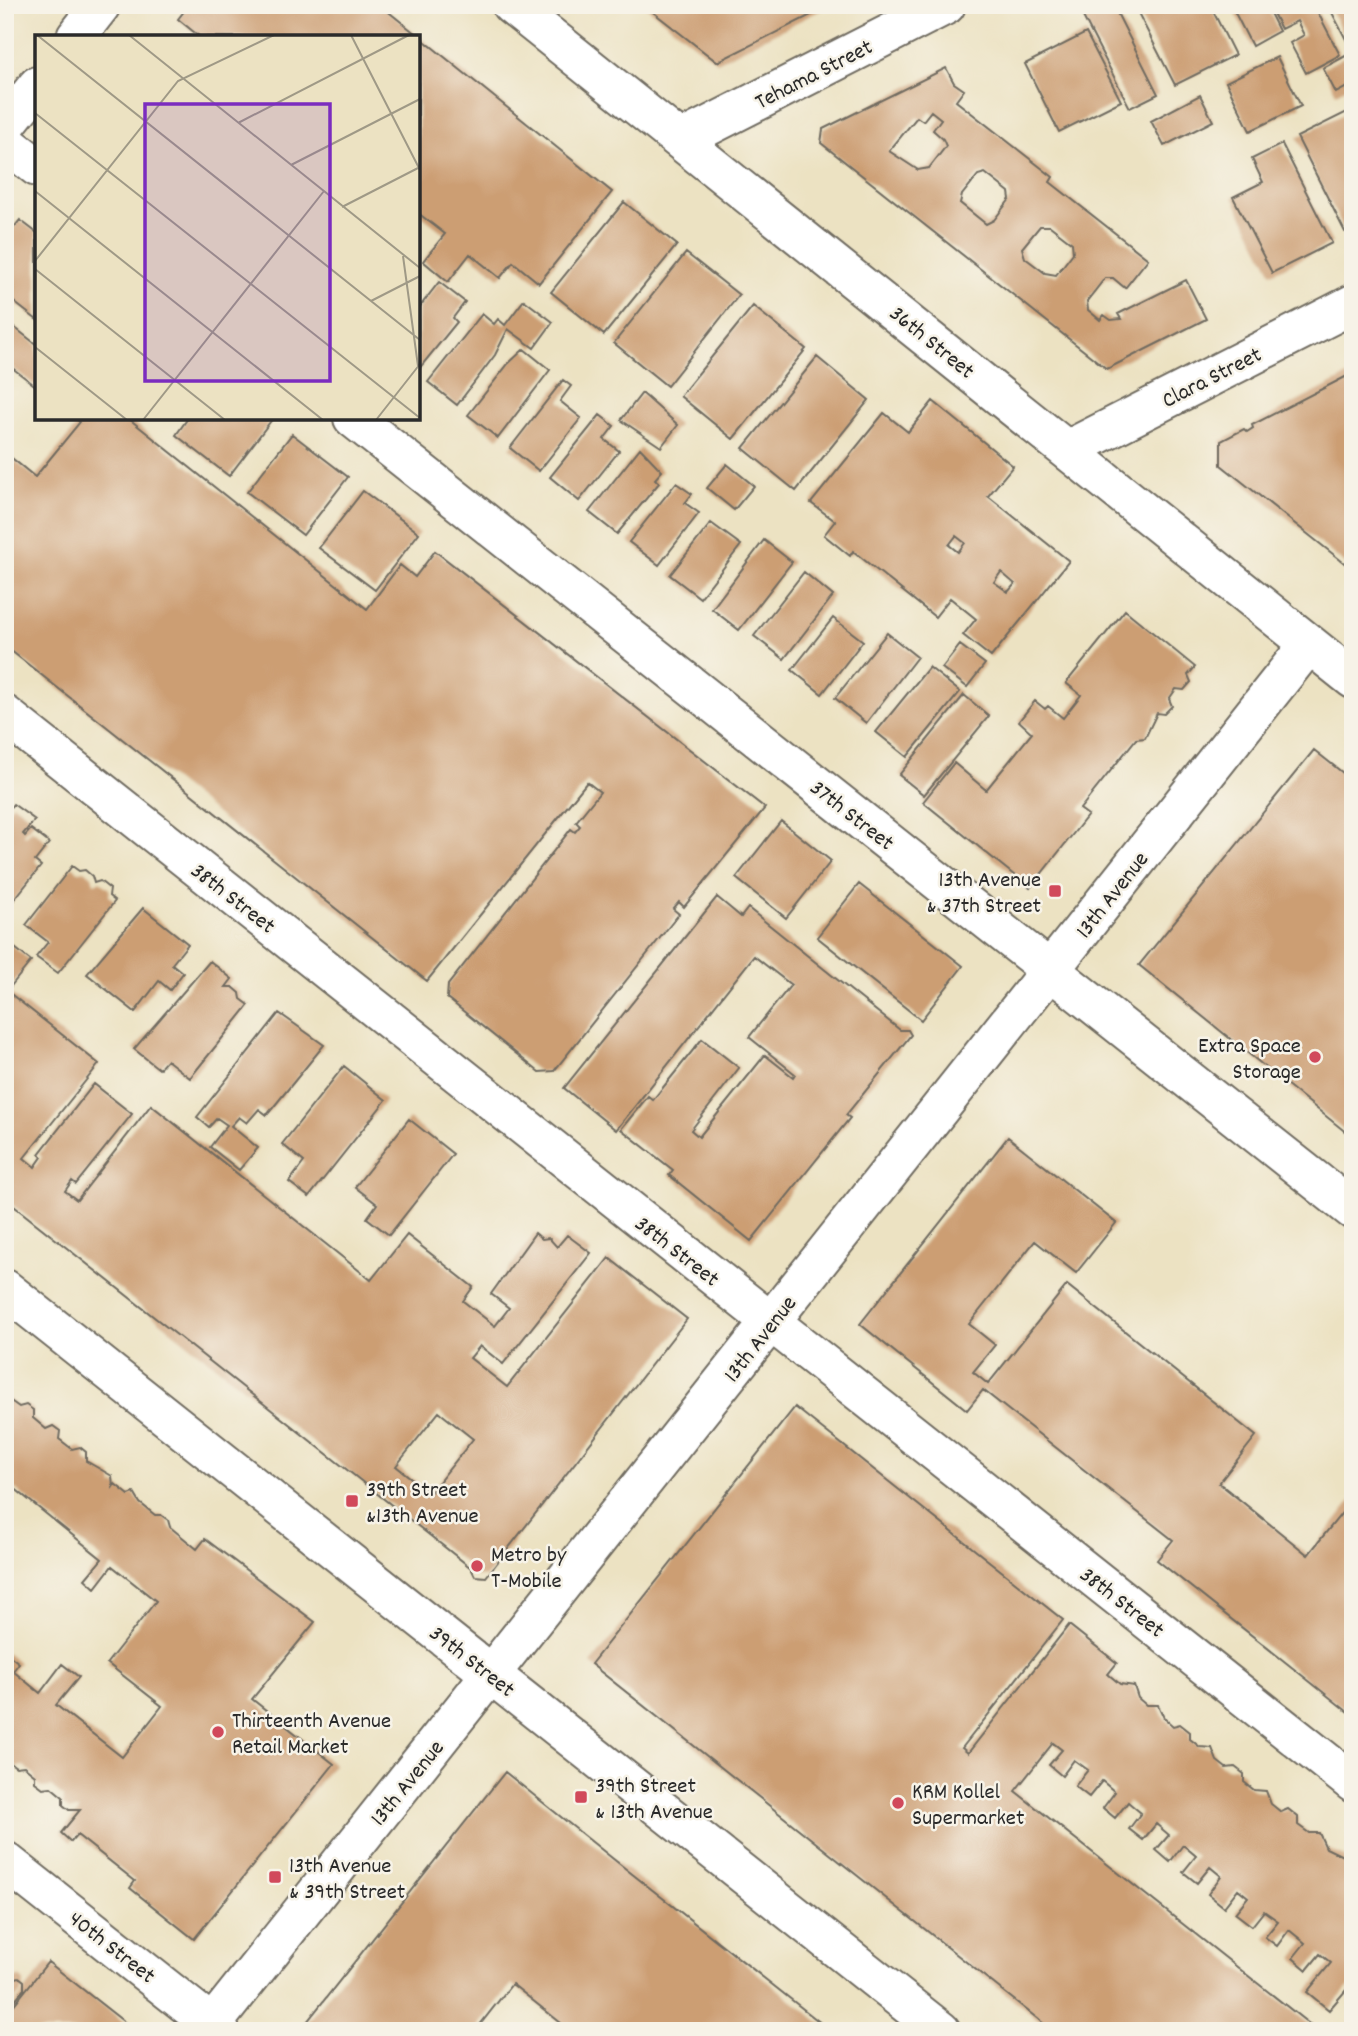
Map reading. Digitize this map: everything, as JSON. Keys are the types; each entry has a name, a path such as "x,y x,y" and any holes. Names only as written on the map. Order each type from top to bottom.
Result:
{"street":[{"path":"78,35 101,5"},
{"name":"36th Street","path":"512,5 1353,679"},
{"name":"Tehama Street","path":"681,140 946,5"},
{"path":"5,126 35,88"},
{"path":"5,142 35,165"},
{"name":"Clara Street","path":"1069,449 1353,304"},
{"name":"37th Street","path":"356,420 1353,1210"},
{"name":"13th Avenue","path":"213,2029 1310,644"},
{"name":"38th Street","path":"5,715 1353,1783"},
{"name":"39th Street","path":"5,1289 941,2031"},
{"name":"40th Street","path":"5,1861 213,2029"}],"building":[{"path":"189,5 380,5 417,35 198,35 178,19"},
{"path":"644,5 831,5 717,62"},
{"path":"1077,5 1113,5 1158,94 1130,108"},
{"path":"1134,5 1210,5 1235,55 1175,85"},
{"path":"1231,5 1266,5 1279,31 1252,46"},
{"path":"1277,5 1314,5 1340,55 1306,73 1290,43 1304,35 1297,21 1281,29 1273,13 1279,9"},
{"path":"1328,5 1353,5 1353,46 1350,47"},
{"path":"1086,33 1121,101 1059,132 1025,64"},
{"path":"420,37 612,192 539,283 513,262 500,278 470,254 448,282 423,261 445,234 420,215"},
{"path":"1353,52 1353,84 1336,93 1323,68"},
{"path":"1277,57 1301,106 1250,131 1226,82"},
{"path":"946,68 954,83 964,90 956,101 1053,177 1050,182 1148,259 1125,288 1113,278 1105,278 1087,301 1088,310 1100,320 1104,315 1111,320 1121,319 1118,314 1186,280 1206,319 1107,369 821,143 823,129","holes":["931,111 941,119 933,130 946,146 929,168 918,170 889,151 917,117 923,121","985,173 1009,192 1010,199 994,220 986,224 960,203 962,195 978,175","1040,226 1050,226 1072,243 1073,253 1056,275 1045,273 1025,258 1022,248"]},
{"path":"1200,95 1213,121 1164,146 1151,121"},
{"path":"1353,109 1353,229 1345,232 1297,137"},
{"path":"1282,144 1332,243 1272,273 1233,197 1263,182 1252,159"},
{"path":"624,202 677,245 604,335 551,292"},
{"path":"20,220 35,231 35,318 5,295 5,239"},
{"path":"686,253 739,295 667,386 614,343"},
{"path":"439,282 465,302 453,318 457,322 420,368 420,306"},
{"path":"524,300 553,322 534,348 508,329 495,355 457,405 428,382 482,314 494,324 498,319 505,325"},
{"path":"753,306 806,349 733,439 680,396"},
{"path":"5,320 35,343 35,385 11,367 5,374"},
{"path":"524,349 550,370 498,438 468,415 508,364"},
{"path":"817,357 869,400 796,491 743,448"},
{"path":"1353,373 1353,570 1221,465 1221,441 1244,429 1247,432 1253,428 1252,425"},
{"path":"563,380 571,386 560,401 581,418 539,471 510,448"},
{"path":"642,393 678,425 661,447 621,420"},
{"path":"933,401 1013,466 988,496 1069,561 991,657 963,635 976,619 950,598 935,617 853,551 850,556 824,535 835,521 811,503 884,413 908,432","holes":["956,536 965,543 958,552 949,545","1001,572 1015,584 1008,592 994,582"]},
{"path":"600,415 614,426 604,439 619,451 579,501 550,477"},
{"path":"78,420 131,420 367,609 400,565 415,577 435,551 765,808 684,907 679,902 673,909 679,914 554,1071 539,1072 447,998 448,985 571,829 575,832 580,826 576,822 600,792 587,782 427,981 5,646 5,459 8,455 35,477 80,422"},
{"path":"187,420 271,420 229,476 176,435"},
{"path":"292,434 348,477 303,535 247,492"},
{"path":"640,448 662,471 655,479 659,483 617,534 589,512"},
{"path":"727,464 754,486 734,510 707,488"},
{"path":"676,483 692,494 685,503 699,513 659,565 629,542"},
{"path":"363,491 419,533 375,590 319,548"},
{"path":"711,523 741,545 700,598 670,575"},
{"path":"764,540 792,562 739,630 712,609"},
{"path":"804,572 833,596 784,659 754,636"},
{"path":"1125,610 1195,667 1188,675 1191,682 1184,690 1176,689 1169,699 1172,706 1164,714 1157,713 1145,738 1136,739 1080,809 1088,815 1030,888 923,802 954,763 986,790 1032,733 1019,721 1035,701 1045,709 1048,706 1063,718 1081,695 1066,683"},
{"path":"833,618 863,641 822,694 792,670"},
{"path":"887,633 917,657 866,723 835,698"},
{"path":"960,645 985,664 967,687 942,668"},
{"path":"929,667 960,692 907,757 876,732"},
{"path":"964,695 989,716 924,795 899,775"},
{"path":"1314,750 1353,781 1353,1138 1139,965"},
{"path":"13,804 35,820 23,834 25,836 31,829 49,843 35,861 41,866 5,911 5,814"},
{"path":"781,821 831,861 786,918 736,878"},
{"path":"72,866 79,871 85,870 92,876 94,883 100,881 110,889 109,896 115,901 58,973 36,957 48,942 26,925"},
{"path":"859,884 963,966 921,1020 817,937"},
{"path":"717,897 741,917 748,908 900,1030 908,1030 911,1035 846,1115 850,1118 751,1241 669,1175 673,1170 621,1129 648,1096 653,1100 702,1039 739,1068 691,1130 699,1137 765,1055 793,1077 795,1074 749,1037 791,985 754,956 616,1130 564,1088"},
{"path":"143,908 188,944 172,964 183,973 170,990 159,981 135,1012 87,974"},
{"path":"5,940 31,961 7,991 99,1064 24,1158 35,1167 42,1157 39,1154 94,1084 132,1114 76,1184 72,1181 65,1191 77,1200 151,1105 371,1280 407,1235 473,1287 463,1301 495,1326 509,1308 491,1294 535,1233 542,1239 549,1238 557,1247 567,1235 591,1253 503,1364 480,1346 470,1358 507,1387 609,1258 687,1319 486,1577 475,1576 471,1568 5,1199","holes":["439,1412 473,1439 430,1493 396,1466"]},
{"path":"210,961 232,979 226,987 233,987 249,1005 190,1078 167,1060 159,1069 134,1049"},
{"path":"279,1013 324,1045 267,1115 259,1109 247,1123 239,1117 231,1126 258,1148 239,1170 210,1147 227,1125 217,1118 209,1127 197,1117"},
{"path":"344,1066 386,1100 309,1197 289,1182 304,1162 282,1144"},
{"path":"409,1119 453,1154 389,1235 367,1218 377,1204 355,1187"},
{"path":"1008,1137 1116,1223 1076,1273 1035,1241 969,1324 995,1345 973,1372 988,1384 1067,1285 1256,1436 1219,1483 1308,1555 1353,1499 1353,1716 1157,1560 1173,1540 983,1390 967,1410 860,1324"},
{"path":"5,1397 19,1407 26,1405 33,1410 33,1418 46,1429 53,1426 60,1431 59,1439 72,1449 80,1447 86,1452 86,1461 112,1476 113,1487 115,1484 129,1495 134,1493 140,1503 155,1515 161,1515 168,1520 170,1527 197,1549 205,1539 315,1622 252,1699 334,1764 194,1939 130,1888 135,1881 77,1835 71,1842 61,1833 80,1810 69,1810 63,1805 63,1797 51,1787 43,1788 35,1782 35,1775 24,1766 16,1767 9,1762 5,1751 5,1652 19,1663 13,1671 40,1693 62,1664 79,1677 56,1705 122,1757 162,1706 107,1663 156,1601 112,1566 95,1588 85,1579 102,1559 14,1488 5,1500"},
{"path":"795,1407 1063,1620 962,1748 968,1753 1069,1625 1117,1663 1108,1674 1120,1684 1134,1686 1138,1698 1146,1705 1158,1705 1164,1718 1173,1726 1180,1724 1190,1732 1190,1739 1200,1747 1212,1748 1217,1761 1226,1768 1235,1767 1244,1774 1244,1782 1254,1790 1266,1791 1271,1804 1281,1812 1288,1809 1298,1817 1298,1825 1309,1833 1319,1833 1326,1848 1351,1860 1353,1982 1329,2010 1307,1992 1331,1963 1320,1954 1307,1970 1293,1958 1305,1943 1289,1930 1277,1946 1265,1937 1278,1921 1264,1911 1252,1926 1235,1913 1248,1897 1238,1889 1224,1907 1208,1894 1221,1876 1210,1867 1197,1883 1183,1872 1196,1856 1183,1845 1170,1862 1156,1850 1169,1835 1156,1824 1143,1840 1129,1829 1141,1813 1128,1802 1115,1818 1103,1808 1115,1792 1102,1781 1089,1797 1075,1786 1088,1770 1074,1760 1062,1776 1049,1765 1062,1750 1053,1743 1015,1791 1318,2031 1053,2031 591,1664"},
{"path":"505,1772 831,2031 571,2031 512,1984 475,2031 307,2031 303,2027"},
{"path":"48,1962 128,2025 123,2031 5,2031 5,2016"},
{"path":"5,1973 13,1979 19,1977 24,1981 24,1989 5,2012"}],"place":[{"name":"13th Avenue & 37th Street","path":"1055,891"},
{"name":"Extra Space Storage","path":"1315,1057"},
{"name":"39th Street &13th Avenue","path":"352,1501"},
{"name":"Metro by T-Mobile","path":"477,1566"},
{"name":"Thirteenth Avenue Retail Market","path":"218,1732"},
{"name":"39th Street & 13th Avenue","path":"581,1797"},
{"name":"KRM Kollel Supermarket","path":"898,1803"},
{"name":"13th Avenue & 39th Street","path":"275,1877"}]}
